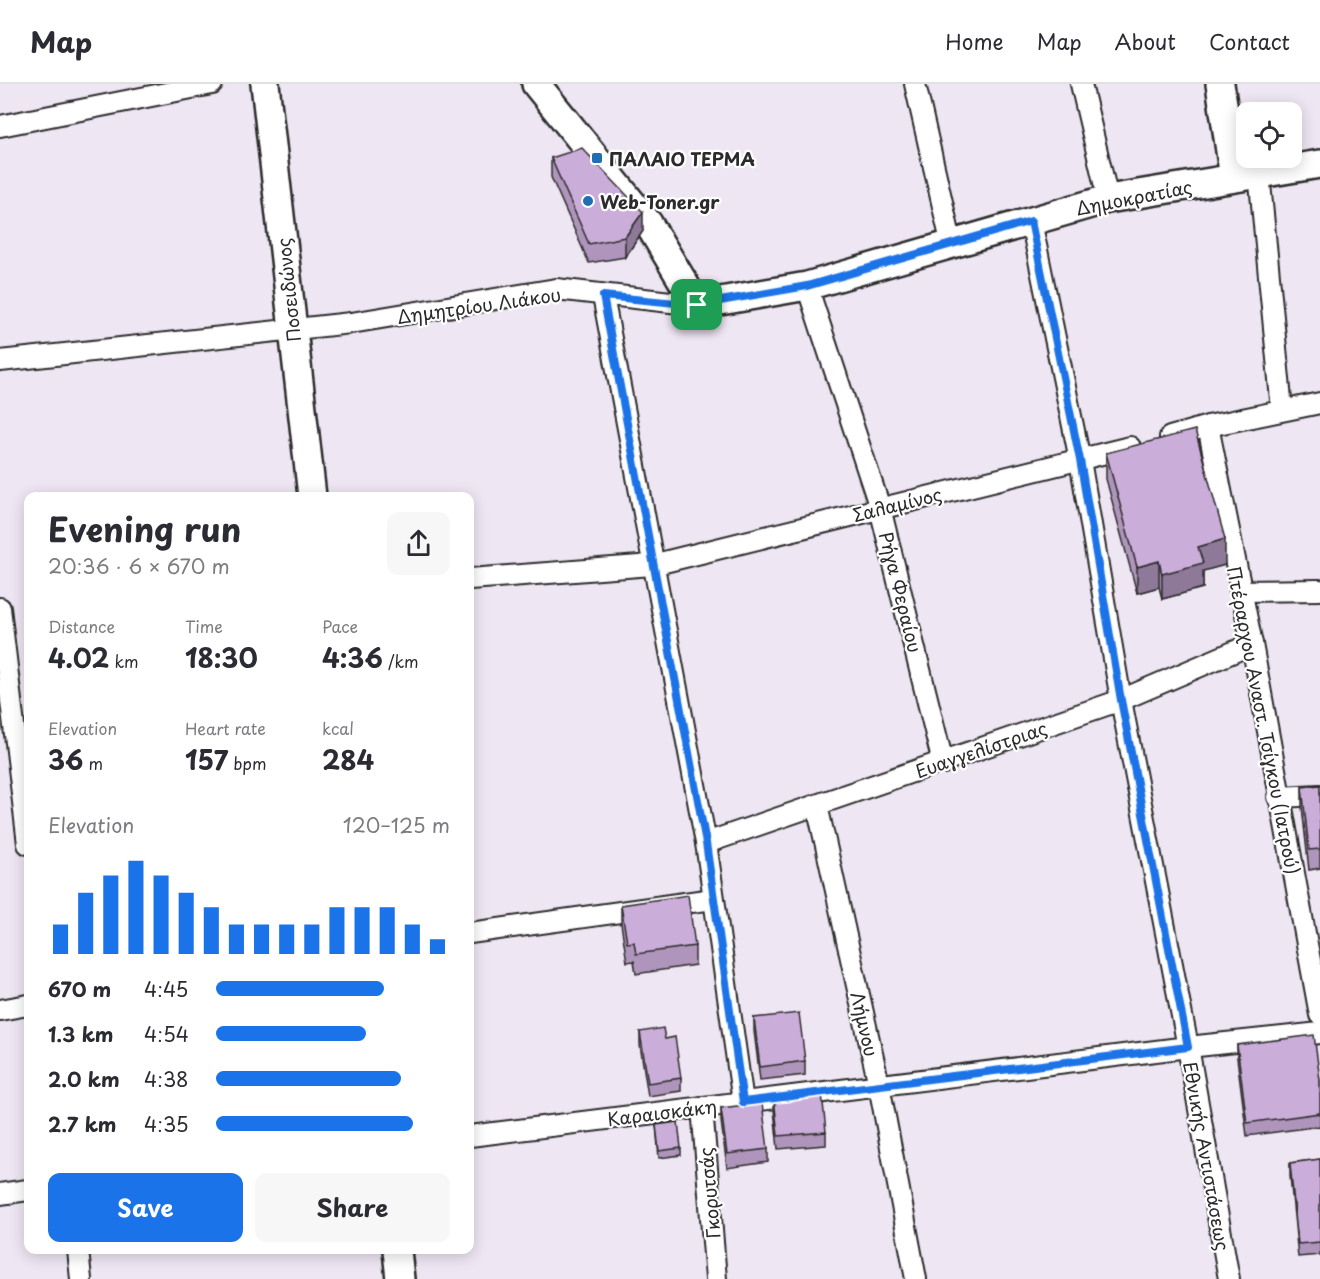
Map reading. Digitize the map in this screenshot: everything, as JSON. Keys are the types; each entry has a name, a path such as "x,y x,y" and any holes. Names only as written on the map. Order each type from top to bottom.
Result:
{"street":[{"path":"0,126 212,84"},
{"name":"Ποσειδώνος","path":"265,84 312,492"},
{"path":"536,84 648,223 697,305"},
{"path":"915,84 952,246"},
{"path":"1081,84 1108,199"},
{"path":"1220,84 1247,175 1282,410"},
{"name":"Δημοκρατίας","path":"952,246 1108,199 1320,164"},
{"name":"Εθνικής Αντιστάσεως","path":"1031,221 1080,460 1121,700 1188,1047 1228,1279"},
{"name":"Δημητρίου Λιάκου","path":"0,362 414,314 556,290 697,305 807,286 952,246"},
{"name":"Ρήγα Φεραίου","path":"807,286 880,508 943,763"},
{"path":"603,296 651,565 706,843 743,1102"},
{"name":"Σαλαμίνος","path":"474,579 651,565 1080,460 1208,426 1320,403"},
{"name":"Πτέραρχου Αναστ. Τσίγκου (Ιατρού)","path":"1208,426 1252,644 1278,797 1320,1015"},
{"path":"1240,591 1320,590"},
{"path":"0,608 13,695 24,804"},
{"name":"Ευαγγελίστριας","path":"706,843 1121,700 1252,644"},
{"path":"1278,797 1320,795"},
{"name":"Λήμνου","path":"817,805 879,1085 916,1279"},
{"path":"474,932 713,899"},
{"path":"0,1010 24,1006"},
{"name":"Καραισκάκη","path":"474,1136 1188,1047 1320,1033"},
{"name":"Γκορυτσάς","path":"702,1107 716,1279"},
{"path":"0,1194 24,1191"},
{"path":"78,1254 81,1279"},
{"path":"397,1254 400,1279"}],"building":[{"name":"Web-Toner.gr","path":"582,148 643,212 625,237 589,244 551,158"},
{"path":"1195,430 1225,539 1198,547 1203,563 1162,574 1159,561 1137,567 1106,453"},
{"path":"1320,785 1320,849 1309,850 1302,787"},
{"path":"688,895 695,946 636,954 634,942 627,943 621,905"},
{"path":"799,1013 805,1061 760,1067 754,1018"},
{"path":"663,1028 665,1039 675,1037 681,1078 648,1083 640,1032"},
{"path":"1314,1035 1320,1080 1320,1113 1247,1123 1237,1045"},
{"path":"822,1093 826,1132 778,1136 774,1097"},
{"path":"762,1103 768,1149 727,1154 721,1108"},
{"path":"678,1122 681,1148 659,1151 656,1125"},
{"path":"1320,1159 1320,1242 1298,1244 1290,1163"}],"place":[{"name":"ΠΑΛΑΙΟ ΤΕΡΜΑ","path":"597,158"},
{"name":"Web-Toner.gr","path":"588,201"}],"route":[{"path":"1031,221 1080,460 1121,700 1188,1047 743,1102 706,843 651,565 603,296 697,305 807,286 952,246 1031,221"}]}
